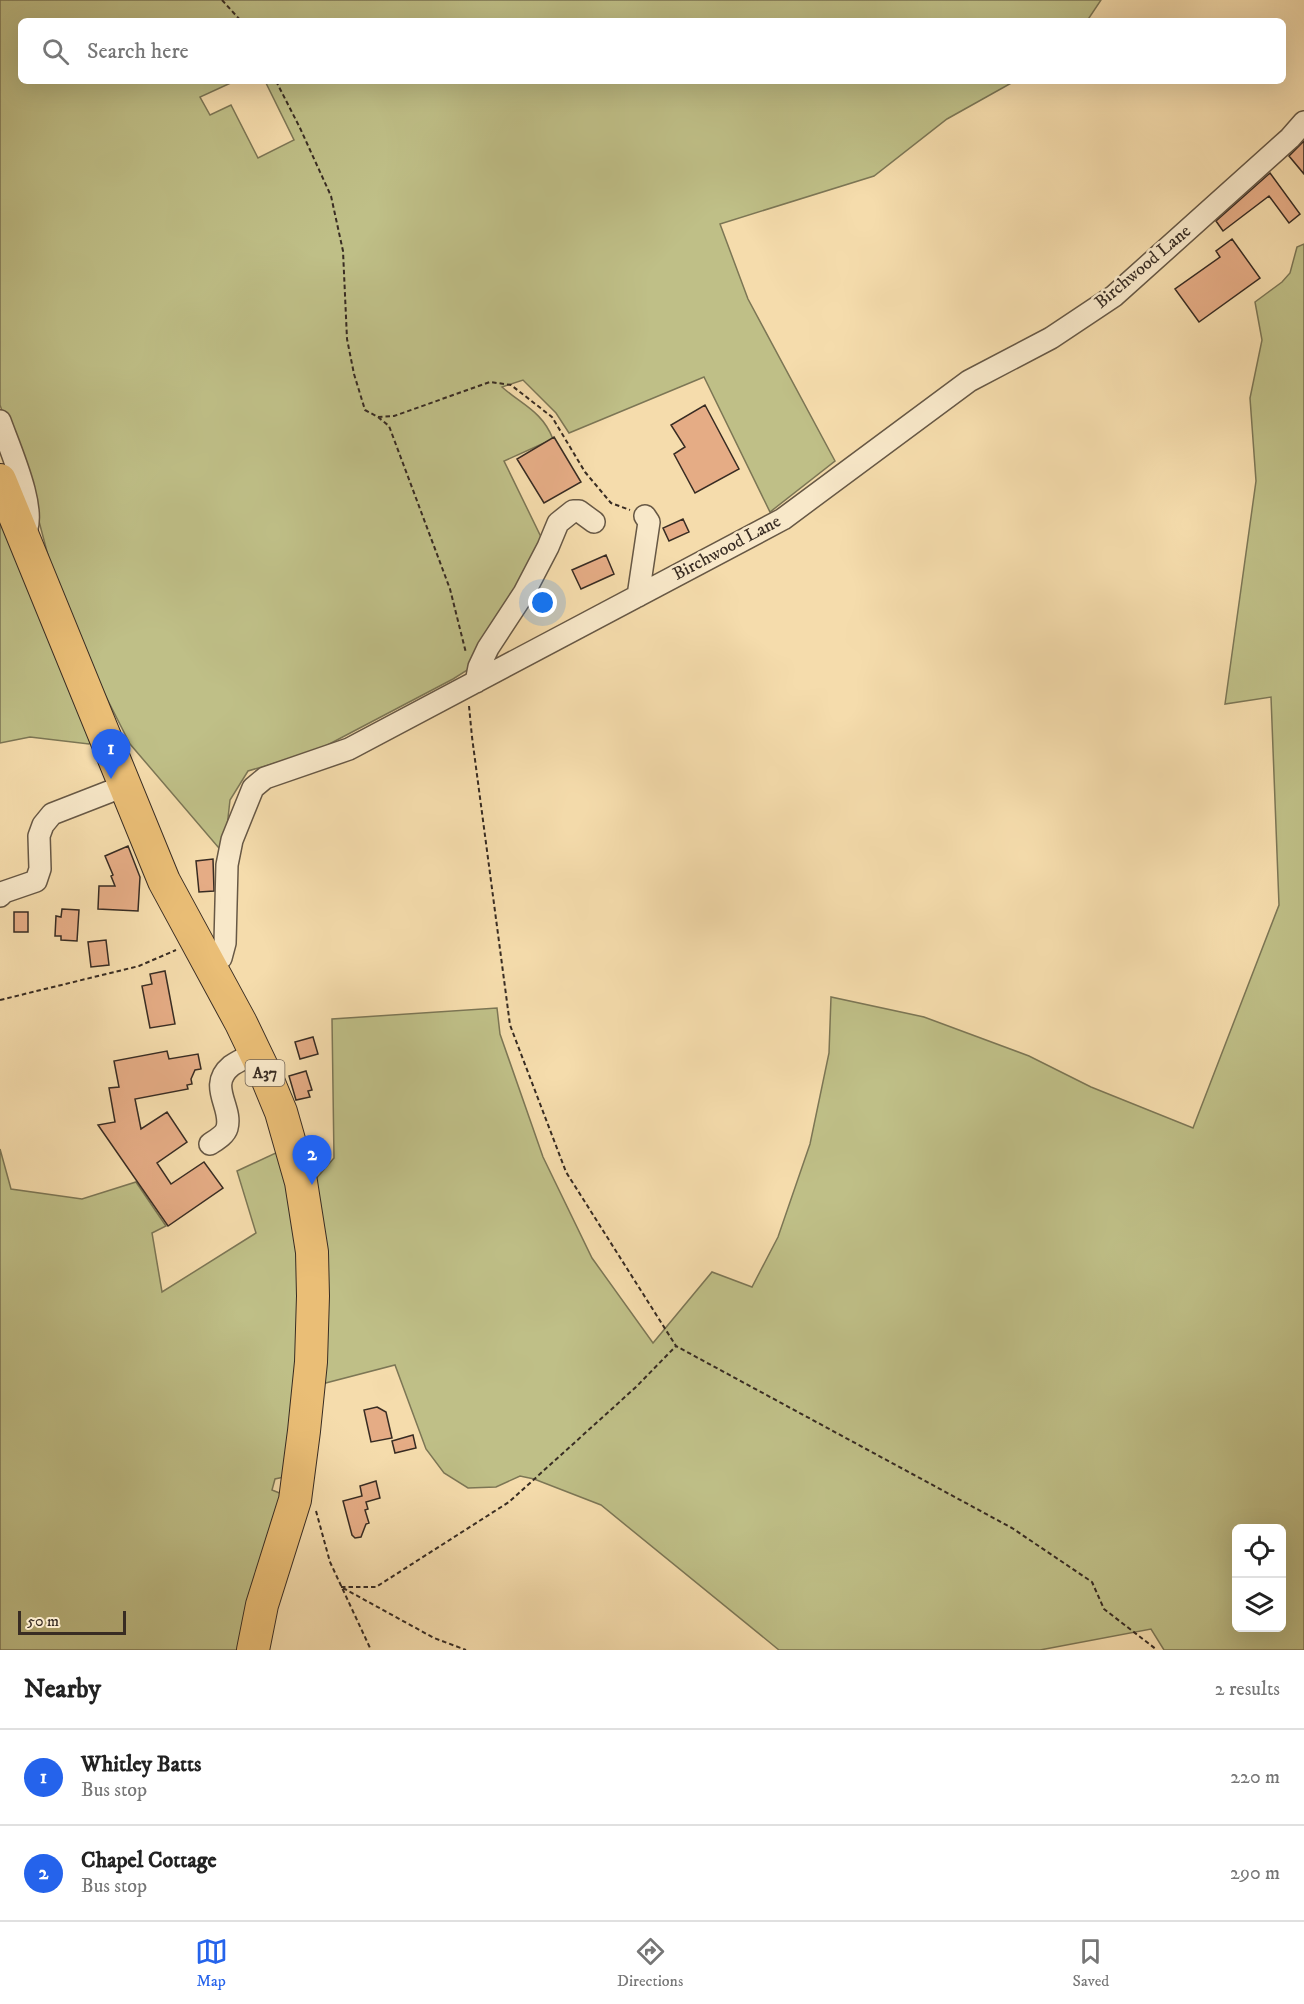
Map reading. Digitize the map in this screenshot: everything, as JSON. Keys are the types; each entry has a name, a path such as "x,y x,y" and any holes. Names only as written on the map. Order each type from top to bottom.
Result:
{"highway":[{"name":"A37","path":"0,480 164,881 255,1052 281,1113 305,1207 312,1252 314,1296 311,1362 297,1488 291,1516 262,1605 253,1650"}],"street":[{"name":"Birchwood Lane","path":"204,956 221,958 225,943 227,865 232,840 253,788 265,778 349,749 783,519 969,381 1051,338 1114,296 1290,138 1304,122"},
{"path":"0,421 27,500 28,529 22,536"},
{"path":"472,684 488,648 524,593 558,523 573,512 579,511 594,522"},
{"path":"638,596 649,522 645,516"},
{"path":"0,896 36,881 40,869 39,836 43,825 52,814 124,786"},
{"path":"210,1144 224,1134 227,1127 220,1083 232,1066 255,1052"}],"path":[{"path":"222,0 238,18"},
{"path":"278,84 331,196 343,252 347,339 354,374 365,410 389,426 450,589 470,669 472,737 510,1025 566,1172 676,1346 1012,1528 1092,1582 1104,1609 1157,1650"},
{"path":"378,417 394,416 490,382 512,385 552,417 585,472 611,502 645,516"},
{"path":"0,1000 139,966 175,950 204,956"},
{"path":"341,1587 376,1587 509,1502 636,1387 676,1346"},
{"path":"297,1488 317,1513 330,1563 371,1650"},
{"path":"341,1587 434,1638 466,1650"}],"green space":[{"path":"0,0 1101,0 1089,18 18,18 18,84 228,84 200,97 210,115 231,105 258,158 294,140 266,84 1010,84 947,119 874,176 720,224 748,299 835,461 770,512 704,377 569,433 556,413 523,380 502,387 537,415 553,439 504,461 542,539 476,661 469,669 453,679 316,751 248,771 230,800 224,854 130,744 63,612 36,510 0,405"},
{"path":"1304,244 1304,1650 1164,1650 1151,1629 1040,1650 779,1650 601,1505 534,1479 520,1476 496,1487 468,1488 444,1473 426,1449 395,1365 318,1385 308,1188 334,1158 332,1019 497,1008 500,1034 543,1157 592,1258 653,1343 712,1272 752,1287 778,1237 810,1144 829,1053 831,997 924,1017 1029,1056 1091,1087 1193,1128 1279,905 1271,697 1225,704 1256,481 1250,398 1262,340 1255,302 1282,282 1290,273 1297,247"},
{"path":"0,518 93,740 89,744 30,737 0,743"},
{"path":"0,1149 11,1189 82,1199 136,1182 166,1226 152,1233 162,1292 256,1233 237,1171 280,1151 293,1208 301,1307 289,1476 275,1479 272,1490 287,1496 243,1650 0,1650"}],"building":[{"path":"1304,141 1304,174 1289,156"},
{"path":"1270,173 1300,214 1289,223 1269,196 1223,231 1216,221"},
{"path":"1232,239 1260,278 1199,322 1175,289 1220,257 1216,251"},
{"path":"705,405 739,469 695,493 674,454 685,447 671,425"},
{"path":"554,437 581,482 544,503 517,459"},
{"path":"683,519 689,532 669,541 663,528"},
{"path":"606,555 614,574 581,589 572,570"},
{"path":"128,846 140,877 138,911 98,909 99,886 115,886 105,856"},
{"path":"213,859 214,891 199,892 196,861"},
{"path":"62,909 79,910 77,941 61,940 61,936 55,936 56,916 61,917"},
{"path":"14,912 28,912 28,932 14,932"},
{"path":"106,940 109,965 91,967 88,942"},
{"path":"165,971 175,1024 150,1028 142,986 152,984 150,974"},
{"path":"313,1037 318,1054 300,1059 295,1042"},
{"path":"167,1051 169,1059 198,1054 201,1069 195,1070 191,1079 192,1084 187,1085 188,1089 135,1099 141,1129 167,1112 187,1142 157,1163 171,1184 204,1162 223,1188 168,1226 98,1125 115,1122 109,1088 119,1087 114,1061"},
{"path":"306,1071 312,1090 308,1091 310,1097 296,1100 289,1076"},
{"path":"377,1407 386,1412 392,1438 371,1442 364,1410"},
{"path":"413,1435 416,1448 395,1453 392,1441"},
{"path":"376,1481 380,1498 366,1502 368,1509 365,1510 369,1523 366,1524 361,1537 355,1538 352,1535 343,1501 362,1496 360,1486"}],"place":[{"name":"Whitley Batts","path":"111,779"},
{"name":"Chapel Cottage","path":"312,1185"}]}
